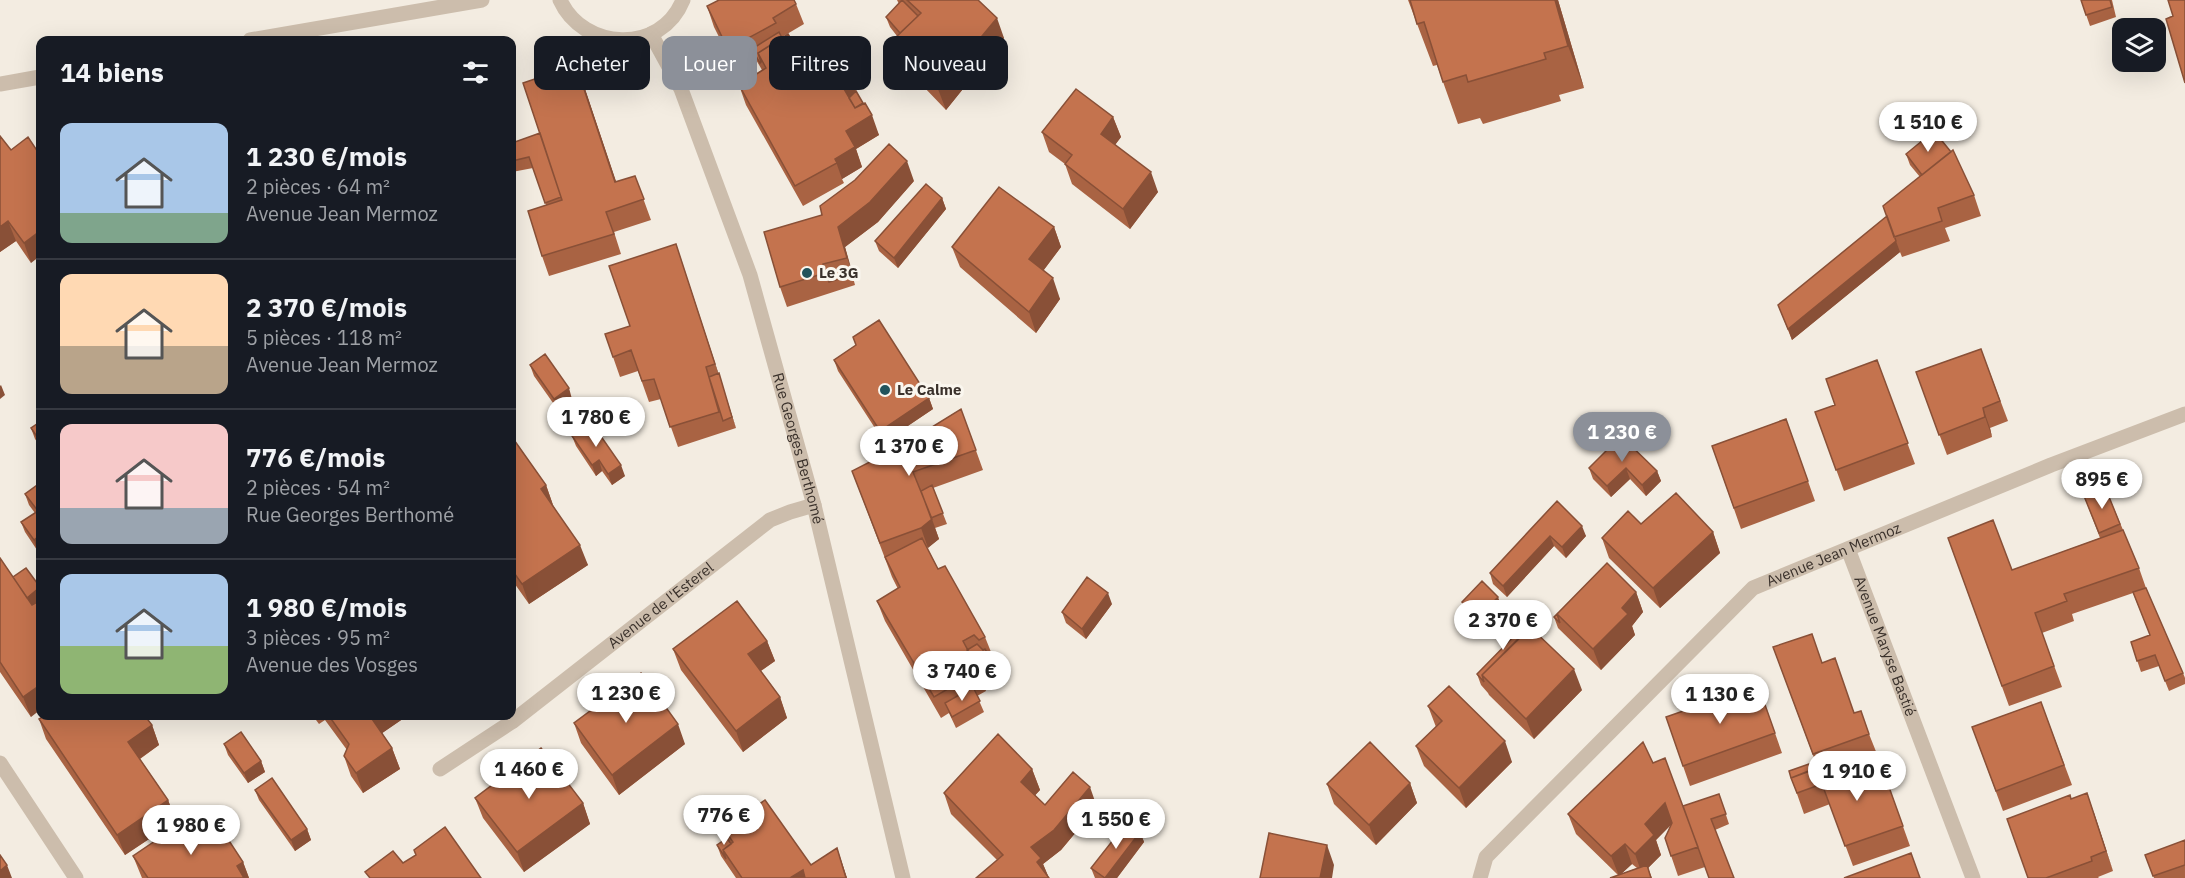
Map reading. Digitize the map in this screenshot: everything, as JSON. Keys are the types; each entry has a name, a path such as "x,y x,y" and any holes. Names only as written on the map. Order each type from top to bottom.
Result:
{"street":[{"path":"273,36 482,0"},
{"path":"560,0 564,10 576,23 590,33 609,40 630,40 651,34 669,21 683,0"},
{"name":"Rue Georges Berthomé","path":"651,34 681,89 750,274 814,505 903,878"},
{"path":"0,84 36,78"},
{"name":"Avenue Jean Mermoz","path":"1480,878 1486,857 1753,588 2051,465 2185,414"},
{"name":"Avenue de l'Esterel","path":"516,714 770,520 814,505"},
{"name":"Avenue Maryse Bastié","path":"1848,549 1972,878"},
{"name":"Avenue de l'Esterel","path":"440,770 508,720"},
{"path":"0,763 76,878"}],"building":[{"path":"719,0 794,0 796,4 773,18 776,23 752,36 722,36 707,6"},
{"path":"902,0 918,16 900,33 886,17"},
{"path":"907,0 978,0 997,18 982,36 897,36 921,13"},
{"path":"1410,0 1555,0 1568,46 1544,53 1546,59 1468,82 1466,75 1443,82 1424,22 1417,24"},
{"path":"2081,0 2110,0 2112,7 2086,15"},
{"path":"2168,0 2185,0 2185,83 2166,19 2173,16"},
{"path":"769,38 769,46 758,53 760,63 757,58 757,46"},
{"path":"769,46 769,90 845,90 855,108 865,103 872,115 846,131 855,147 835,159 837,163 795,186 742,90 757,90 757,74 766,68 758,53"},
{"path":"534,79 534,90 584,90 615,182 635,176 644,199 606,212 614,234 542,256 528,211 562,200 523,83"},
{"path":"1076,89 1113,117 1101,134 1151,172 1123,209 1065,164 1072,155 1042,132"},
{"path":"856,91 863,103 855,108 849,98"},
{"path":"1934,131 1951,152 1922,175 1906,154"},
{"path":"540,133 561,197 545,203 529,157 516,160 516,142"},
{"path":"0,136 11,150 28,137 36,149 36,234 24,243 8,221 0,227"},
{"path":"889,144 907,161 870,202 838,227 847,258 823,264 825,273 780,287 764,232 822,215 820,206 855,180"},
{"path":"1953,150 1974,195 1938,208 1942,221 1894,237 1883,206"},
{"path":"926,184 942,198 894,258 875,241"},
{"path":"999,187 1054,227 1029,259 1053,278 1029,312 952,247"},
{"path":"1887,216 1896,241 1788,329 1778,305"},
{"path":"676,244 715,364 706,367 719,412 670,427 654,379 642,381 631,350 613,357 605,334 630,326 609,266"},
{"path":"850,268 852,275 829,282 826,274"},
{"name":"Le Calme","path":"879,320 929,398 880,431 834,360 856,345 853,337"},
{"path":"1981,349 2000,401 1983,408 1985,417 1939,435 1916,372"},
{"path":"545,354 569,388 554,399 530,365"},
{"path":"1877,360 1908,443 1836,470 1815,412 1835,405 1826,379"},
{"path":"719,373 732,417 723,421 709,377"},
{"path":"961,409 976,450 913,472 932,519 921,528 880,543 852,471 903,445"},
{"path":"1786,419 1808,481 1734,508 1712,446"},
{"path":"591,422 621,465 608,474 599,460 592,465 572,436"},
{"path":"36,425 36,435 31,428"},
{"path":"1621,436 1657,471 1642,485 1626,468 1607,486 1589,468"},
{"path":"516,443 546,485 541,489 580,545 522,584 516,576"},
{"path":"932,485 943,513 931,518 921,491"},
{"path":"36,486 36,508 25,494"},
{"path":"2105,487 2120,524 2099,533 2084,496"},
{"path":"1676,493 1713,532 1653,588 1602,538 1628,511 1641,524"},
{"path":"1557,501 1582,526 1562,547 1550,536 1503,586 1490,573"},
{"path":"36,512 36,538 34,540 21,522"},
{"path":"1993,520 2012,570 2123,530 2139,568 2064,594 2067,601 2035,613 2054,666 2002,686 1948,538"},
{"path":"922,538 938,569 945,566 985,637 979,640 974,635 963,641 979,671 934,697 877,601 900,587 885,557"},
{"path":"0,558 32,605 36,603 36,688 23,697 0,662"},
{"path":"1607,563 1636,592 1622,608 1628,614 1593,649 1557,614"},
{"path":"26,568 36,582 36,590 27,598 13,577"},
{"path":"1087,577 1108,593 1082,629 1062,612"},
{"path":"1482,581 1498,597 1477,619 1462,602"},
{"path":"2146,588 2183,673 2165,681 2155,655 2137,661 2131,642 2150,635 2133,592"},
{"path":"737,601 767,641 748,654 780,697 736,731 673,649"},
{"path":"1524,626 1528,630 1482,675 1484,682 1477,674"},
{"path":"1530,627 1574,669 1526,719 1482,675"},
{"path":"1812,634 1822,663 1835,658 1854,713 1861,711 1869,734 1813,754 1773,647"},
{"path":"977,644 983,650 985,649 996,668 981,677 967,650"},
{"path":"641,673 678,724 612,775 574,723"},
{"path":"1758,685 1775,733 1683,766 1666,717"},
{"path":"1449,686 1505,741 1459,788 1416,746 1442,721 1428,706"},
{"path":"973,687 980,701 952,717 945,703"},
{"path":"2041,702 2064,765 1996,791 1972,727"},
{"path":"40,720 148,720 152,725 128,742 168,800 117,835"},
{"path":"332,720 373,720 392,748 356,773 344,756 349,744"},
{"path":"241,732 261,761 244,773 224,744"},
{"path":"998,734 1032,769 1021,782 1045,805 1073,772 1090,787 1054,830 1031,847 1041,858 1037,862 1049,878 976,878 1003,855 944,793"},
{"path":"1370,742 1410,783 1369,825 1327,784"},
{"path":"1643,742 1653,763 1665,758 1698,847 1671,856 1665,838 1672,823 1665,803 1645,824 1654,835 1635,854 1625,844 1611,856 1568,814"},
{"path":"541,748 583,803 517,852 475,798"},
{"path":"1880,762 1903,826 1845,846 1822,784 1797,793 1791,778 1818,768 1822,782"},
{"path":"1809,764 1811,770 1791,778 1789,771"},
{"path":"272,778 307,829 291,840 255,790"},
{"path":"2087,793 2106,851 2091,857 2092,861 2046,878 2028,878 2007,819 2070,795 2071,799"},
{"path":"1719,794 1726,814 1711,819 1734,878 1709,878 1683,806"},
{"path":"765,800 811,865 837,848 846,878 805,878 803,870 790,878 742,878 723,850 733,842 724,829"},
{"path":"1128,821 1140,832 1105,878 1091,868"},
{"path":"183,822 193,837 209,826 220,827 243,862 237,866 244,878 148,878 133,856"},
{"path":"445,827 481,878 370,878 365,872 393,851 403,863 416,855 414,850"},
{"path":"1269,833 1327,845 1320,878 1260,878"},
{"path":"727,838 731,844 723,850 726,859 717,845"},
{"path":"2185,840 2185,865 2153,876 2145,855"},
{"path":"1911,853 1920,878 1844,878"},
{"path":"0,855 7,865 0,871"},
{"path":"1647,865 1651,878 1610,878"}],"place":[{"name":"Le 3G","path":"807,273"},
{"name":"Le Calme","path":"885,390"}]}
